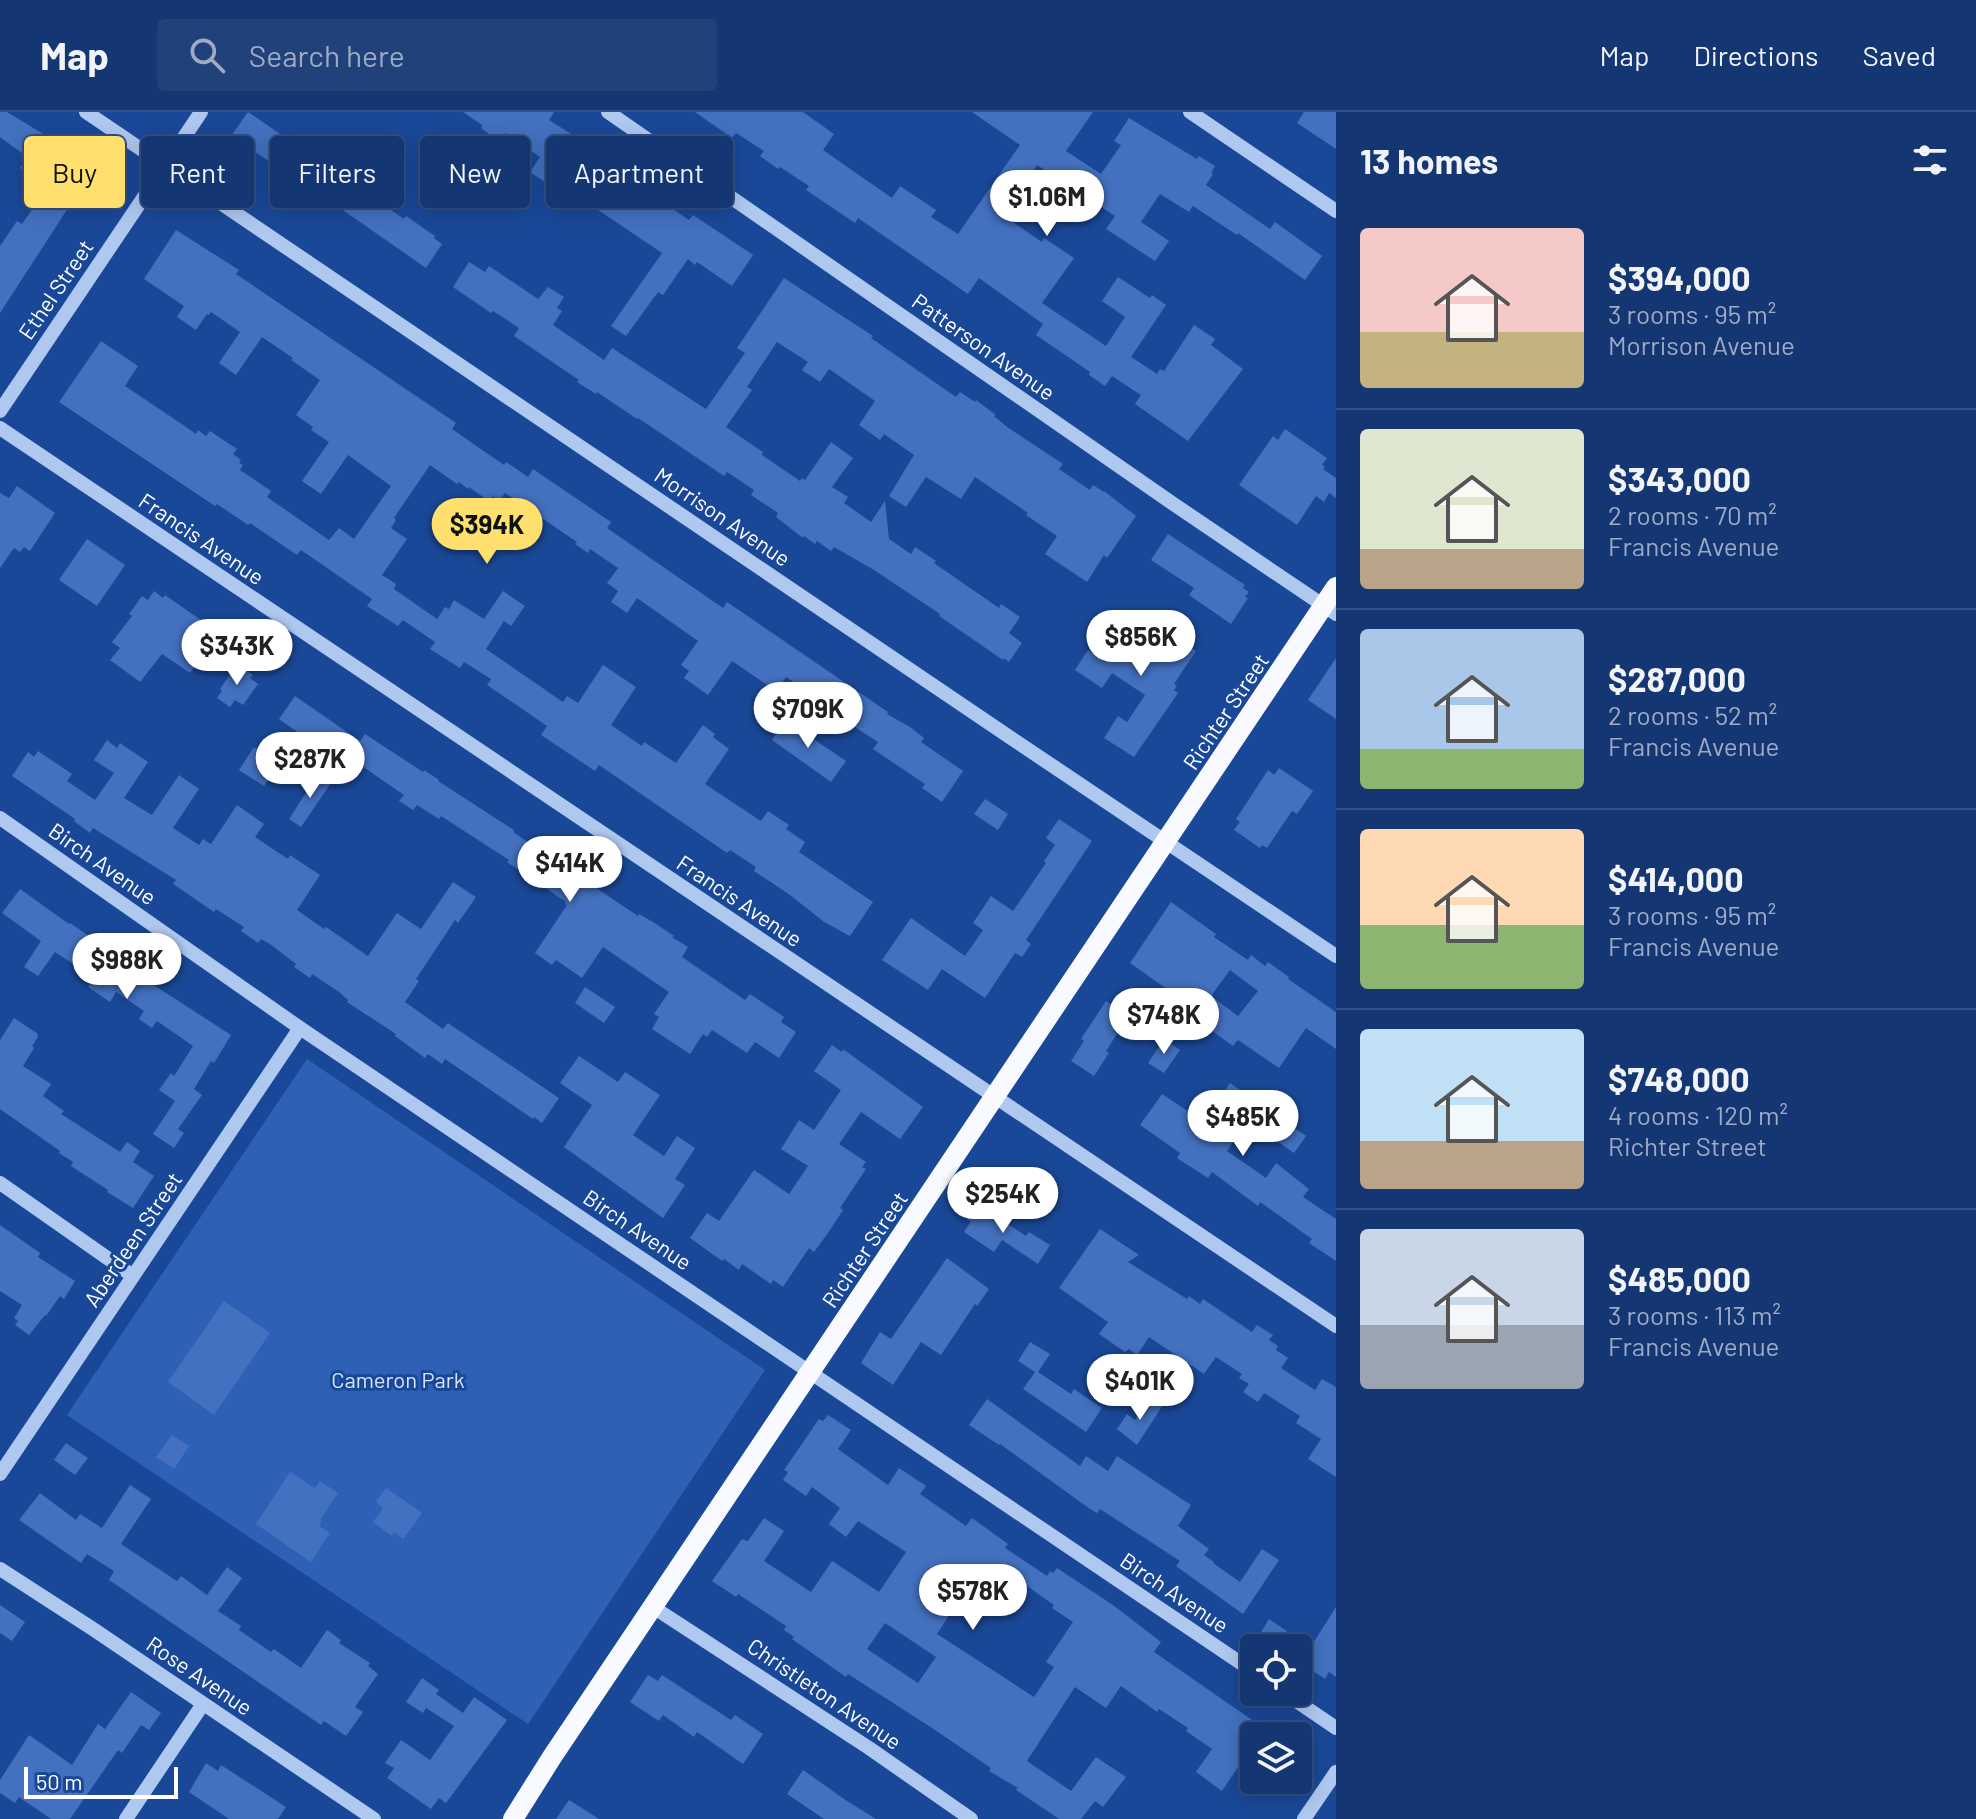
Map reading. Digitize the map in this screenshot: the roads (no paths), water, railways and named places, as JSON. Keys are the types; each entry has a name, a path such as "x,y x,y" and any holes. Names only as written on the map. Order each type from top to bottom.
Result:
{"main road":[{"name":"Richter Street","path":"513,1819 1166,841 1330,609 1336,587"}],"street":[{"name":"Morrison Avenue","path":"86,112 141,148"},
{"name":"Ethel Street","path":"185,136 201,112"},
{"name":"Patterson Avenue","path":"608,112 1145,485 1330,609"},
{"path":"1190,112 1336,211"},
{"name":"Ethel Street","path":"0,411 141,202"},
{"name":"Morrison Avenue","path":"229,208 1336,956"},
{"name":"Francis Avenue","path":"0,428 1336,1326"},
{"name":"Birch Avenue","path":"0,818 300,1028 1240,1663"},
{"name":"Aberdeen Street","path":"0,1474 300,1028"},
{"path":"0,1183 133,1276"},
{"name":"Rose Avenue","path":"0,1569 374,1819"},
{"name":"Christleton Avenue","path":"653,1607 869,1748 971,1819"},
{"path":"126,1819 203,1704"},
{"path":"1304,1706 1336,1728"},
{"path":"1304,1819 1336,1772"}],"park label":[{"name":"Cameron Park","path":"398,1379"}]}
